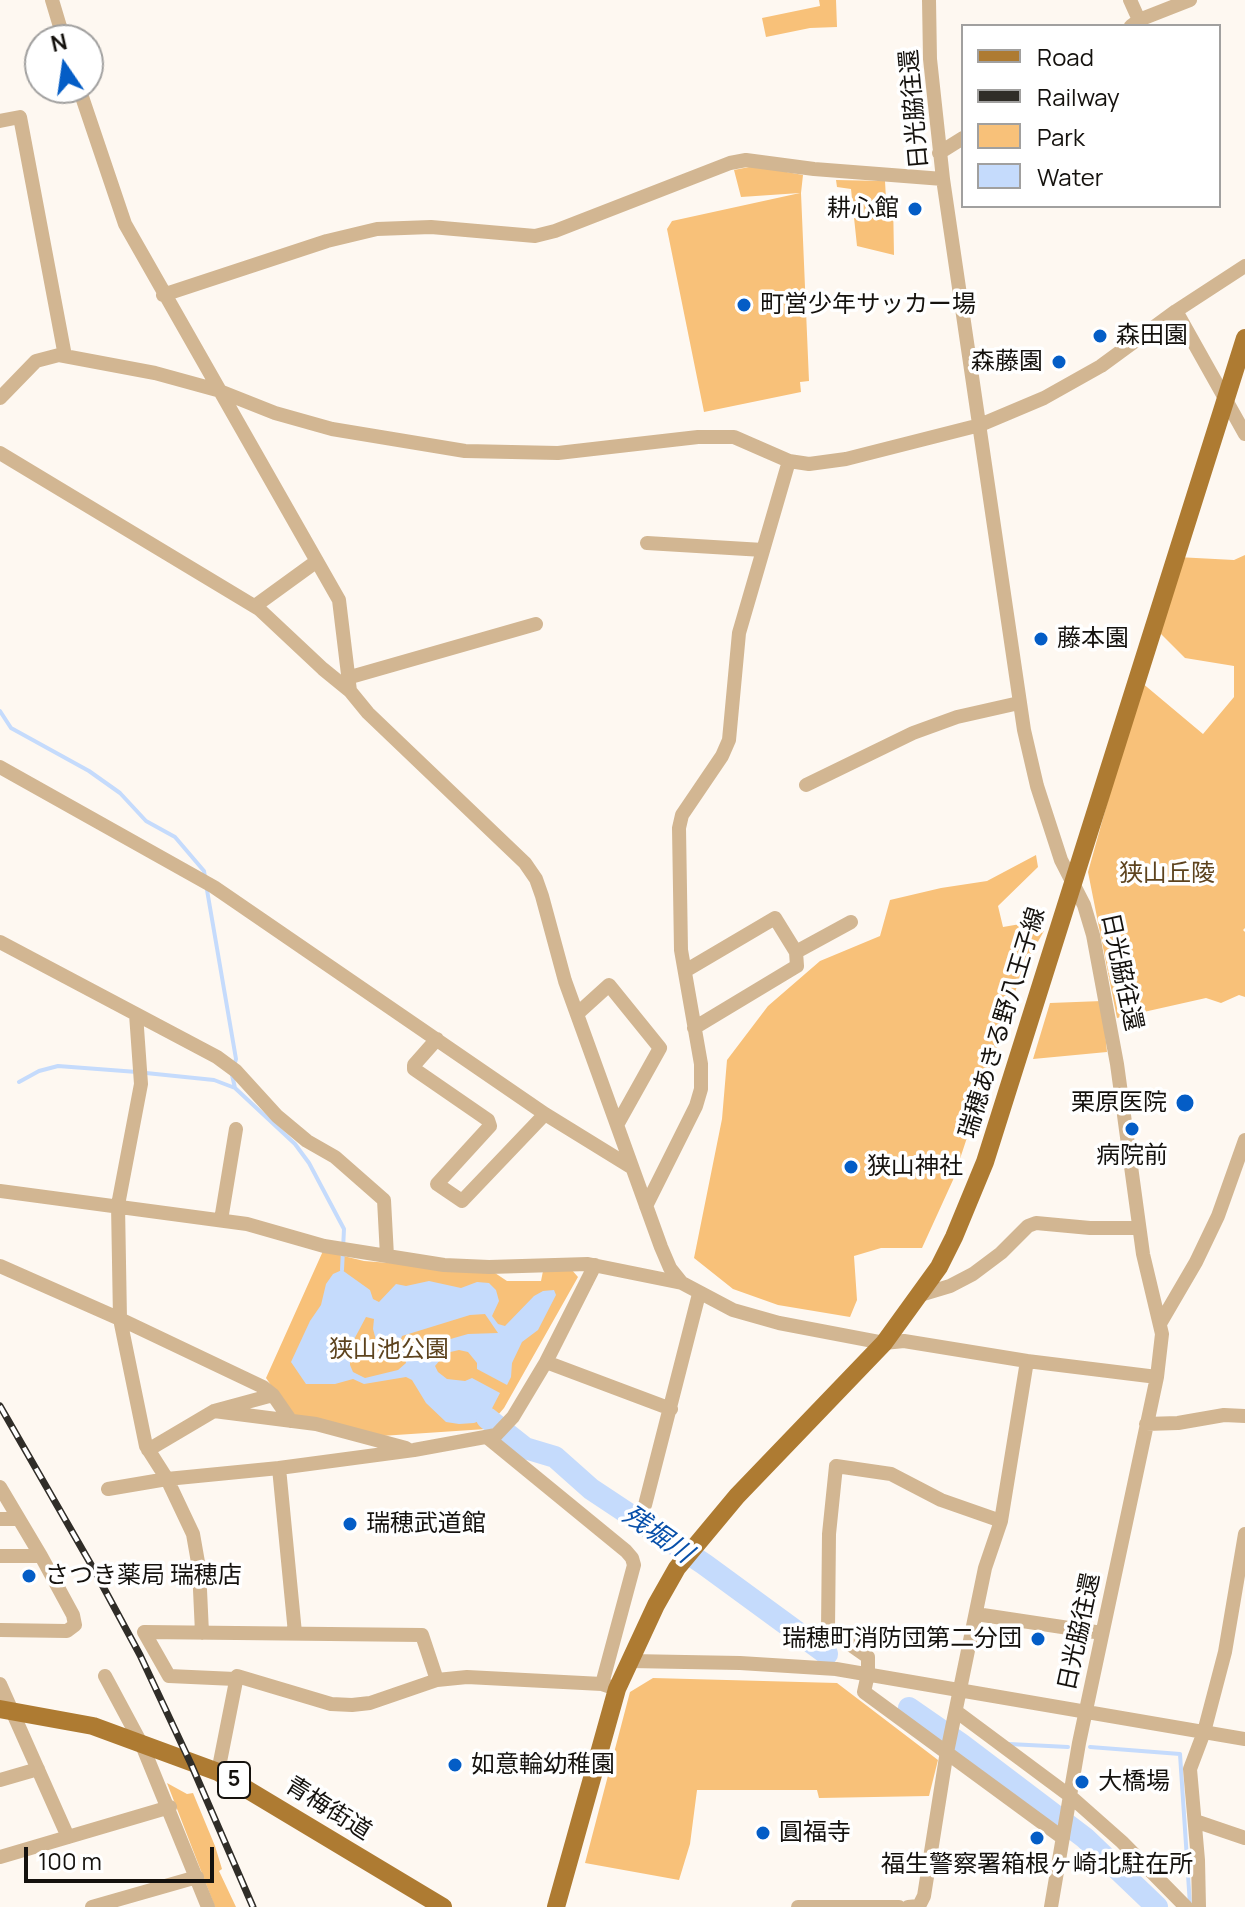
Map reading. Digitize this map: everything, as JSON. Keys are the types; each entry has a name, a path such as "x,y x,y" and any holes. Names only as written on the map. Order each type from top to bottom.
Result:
{"main road":[{"name":"瑞穂あきる野八王子線","path":"556,1907 610,1686 630,1661 677,1568 697,1541 884,1343 939,1267 954,1237 985,1162 1245,338"},
{"name":"青梅街道","path":"4,1712 93,1726 218,1772 443,1907"}],"street":[{"path":"52,0 59,24"},
{"name":"日光脇往還","path":"929,0 930,59 939,153 1019,703 1037,786 1061,860 1084,905 1093,935 1139,1228 1162,1334 1157,1377 1086,1712 1051,1907"},
{"path":"1130,0 1135,23 1190,0"},
{"path":"84,104 119,211 163,295 339,600 349,685"},
{"path":"0,121 20,117 65,356"},
{"path":"939,153 961,139"},
{"path":"163,295 327,241 377,229 431,227 535,236 730,163 746,160 814,169 943,179"},
{"path":"0,398 36,361 65,356 155,373 217,390 275,413 332,429 465,451 558,453 698,437 734,437 789,461 809,464 846,459 980,425 1076,382 1245,266"},
{"path":"1176,311 1245,434"},
{"path":"0,453 255,606 349,685 368,713 509,848 536,879 558,961 631,1167 670,1268 682,1283 733,1310 779,1323 884,1343 904,1341 1027,1361 1157,1377"},
{"path":"646,1206 696,1106 703,1076 681,950 679,828 687,804 722,756 729,740 739,633 789,461"},
{"path":"647,543 763,550"},
{"path":"255,606 317,561"},
{"path":"349,685 536,624"},
{"path":"806,785 913,733 957,717 1019,703"},
{"path":"0,767 208,884 545,1114 631,1167"},
{"path":"685,971 775,918 796,952 797,966 694,1028"},
{"path":"796,952 851,922"},
{"path":"0,942 217,1057 234,1070 277,1116 307,1141 335,1157 384,1200 387,1256"},
{"path":"577,1014 609,985 660,1048 617,1125"},
{"path":"136,1014 141,1074 118,1205 120,1319 148,1450 167,1479 193,1534 199,1568 202,1633"},
{"path":"437,1039 414,1065 414,1069 488,1120 490,1126 437,1184 462,1201 545,1114"},
{"path":"221,1220 236,1129"},
{"path":"1161,1322 1196,1262 1218,1216 1245,1140"},
{"path":"0,1191 221,1220 344,1249 463,1267 595,1265 682,1283"},
{"path":"920,1295 950,1286 973,1274 1001,1253 1028,1226 1036,1223 1139,1228"},
{"path":"108,1489 167,1479 414,1450 492,1436 513,1417 546,1362 595,1265"},
{"path":"0,1266 263,1387 273,1395 291,1421"},
{"path":"645,1505 699,1294"},
{"path":"908,1907 919,1906 924,1896 948,1749 985,1568 1001,1521 1027,1361"},
{"path":"546,1362 671,1409"},
{"path":"148,1450 214,1411 273,1395"},
{"path":"214,1411 316,1424 414,1450"},
{"path":"1146,1424 1178,1423 1224,1415 1245,1416"},
{"path":"437,1680 422,1635 144,1632 169,1676 235,1679 237,1676 331,1704 370,1703 437,1680 467,1677 610,1686 634,1565 632,1558 492,1436"},
{"path":"1001,1521 941,1500 891,1474 836,1466 829,1534 828,1629 868,1657 864,1692 948,1749 1064,1836"},
{"path":"279,1468 295,1633"},
{"path":"0,1487 41,1556 73,1615 75,1625 72,1629 61,1631 0,1630"},
{"path":"0,1519 19,1519"},
{"path":"1199,1907 1190,1769 1204,1732 1225,1652 1245,1534"},
{"path":"0,1556 41,1556"},
{"path":"976,1614 1102,1633"},
{"path":"630,1661 805,1666 868,1674 1245,1739"},
{"path":"105,1676 142,1745 170,1807 208,1907"},
{"path":"218,1772 235,1679"},
{"path":"0,1684 4,1712 38,1769 68,1837"},
{"path":"956,1715 1122,1842 1186,1907"},
{"path":"0,1780 38,1769"},
{"path":"0,1857 170,1807"},
{"path":"1195,1821 1245,1838"},
{"path":"92,1907 197,1877"},
{"path":"798,1907 899,1907"}],"green space":[{"path":"819,0 836,0 837,27 810,28 766,37 762,18 820,6"},
{"name":"町営少年サッカー場","path":"754,166 803,175 801,193 809,381 800,382 801,392 704,412 667,229 672,221 800,193 741,197 734,170"},
{"path":"836,180 885,181 886,199 893,199 894,255 857,246 851,189 837,187"},
{"name":"狭山丘陵","path":"1245,555 1245,997 1239,995 1221,1003 1206,998 1117,1018 1088,872 1141,682 1203,734 1234,697 1234,666 1185,658 1155,628 1177,557 1234,560"},
{"path":"1036,855 1038,867 998,906 1003,927 1032,922 1044,931 1023,968 953,1180 922,1248 881,1248 854,1256 857,1300 850,1317 778,1305 733,1289 694,1258 722,1119 727,1060 768,1006 820,961 880,936 890,900 987,881"},
{"path":"1102,1001 1107,1052 1033,1059 1050,1003"},
{"name":"狭山池公園","path":"323,1251 364,1261 492,1271 507,1281 541,1281 543,1271 571,1269 578,1277 504,1408 486,1429 381,1436 291,1414 266,1378"},
{"path":"653,1678 837,1683 938,1760 929,1796 819,1798 817,1790 697,1790 690,1844 679,1880 585,1863 630,1692"},
{"path":"167,1783 187,1794 193,1793 215,1846 222,1869 219,1871 236,1907 215,1907"}],"water":[{"path":"342,1270 370,1290 373,1299 379,1302 396,1284 406,1286 429,1281 461,1288 477,1282 489,1283 496,1290 499,1301 492,1316 498,1324 505,1326 534,1296 554,1290 556,1295 538,1330 522,1342 512,1363 507,1385 477,1369 477,1363 468,1352 459,1350 446,1353 435,1366 447,1379 465,1381 472,1378 500,1393 487,1418 459,1424 446,1422 426,1403 412,1380 406,1377 364,1384 353,1379 335,1384 306,1384 291,1362 321,1305 326,1284 333,1274","holes":["485,1314 498,1333 468,1334 447,1340 416,1360 399,1344 402,1336 470,1315","366,1317 374,1319 376,1340 405,1357 406,1363 398,1370 365,1378 353,1372 350,1347"]}],"waterway":[{"path":"0,711 11,728 89,771 120,793 146,821 175,837 204,871 205,877"},
{"path":"207,890 236,1059 234,1066"},
{"path":"19,1082 39,1071 58,1066 137,1072"},
{"path":"146,1073 214,1080 235,1088"},
{"path":"232,1075 235,1088 295,1144 309,1163 344,1229 342,1270"},
{"name":"残堀川","path":"487,1418 525,1448 555,1457 591,1489 704,1564 827,1654"},
{"name":"残堀川","path":"909,1708 1085,1838 1157,1907"},
{"path":"1009,1744 1068,1747"},
{"path":"1090,1747 1180,1754 1190,1905"}],"railway":[{"path":"0,1406 140,1655 253,1907"}],"place":[{"name":"耕心館","path":"915,209"},
{"name":"町営少年サッカー場","path":"744,305"},
{"name":"森田園","path":"1100,336"},
{"name":"森藤園","path":"1059,362"},
{"name":"藤本園","path":"1041,639"},
{"name":"栗原医院","path":"1185,1103"},
{"name":"病院前","path":"1132,1129"},
{"name":"狭山神社","path":"851,1167"},
{"name":"瑞穂武道館","path":"350,1524"},
{"name":"さつき薬局 瑞穂店","path":"29,1576"},
{"name":"瑞穂町消防団第二分団","path":"1038,1639"},
{"name":"如意輪幼稚園","path":"455,1765"},
{"name":"大橋場","path":"1082,1782"},
{"name":"圓福寺","path":"763,1833"},
{"name":"福生警察署箱根ヶ崎北駐在所","path":"1037,1838"}]}
